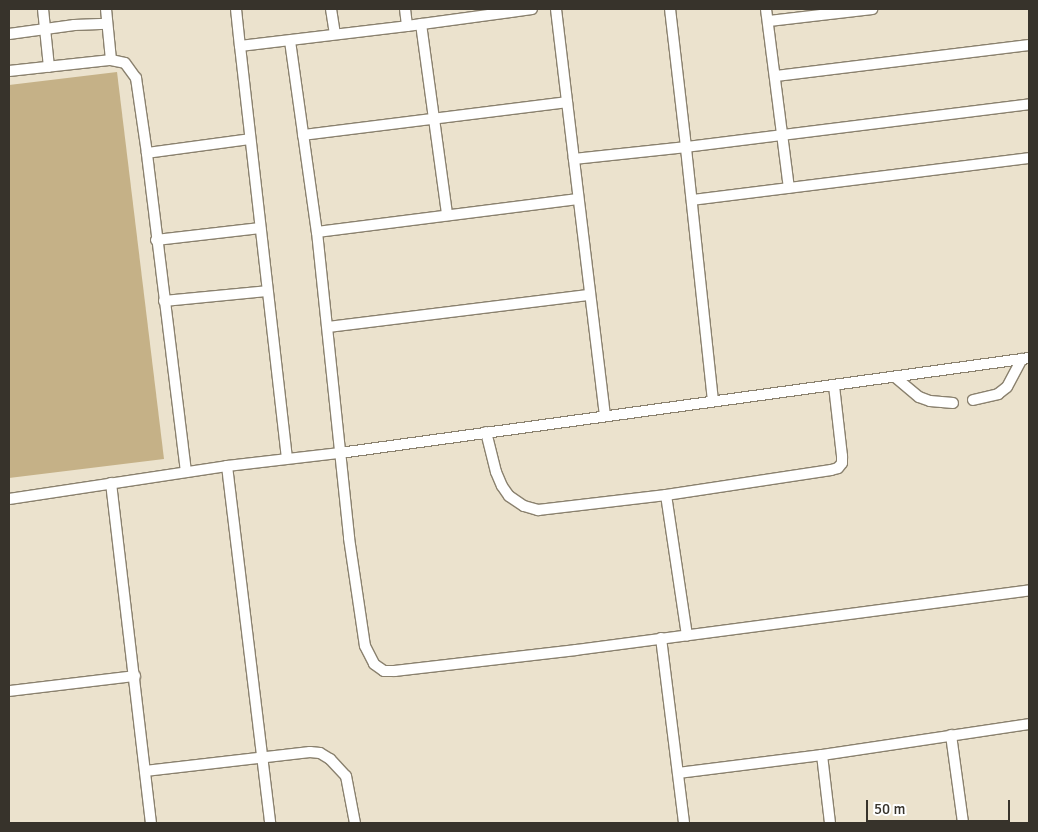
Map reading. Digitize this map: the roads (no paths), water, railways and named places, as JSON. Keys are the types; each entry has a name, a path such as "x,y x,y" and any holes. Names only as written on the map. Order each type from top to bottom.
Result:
{"lane":[{"path":"43,9 49,67"},
{"path":"106,9 111,60"},
{"path":"236,9 287,458"},
{"path":"331,9 335,34"},
{"path":"405,9 407,26"},
{"path":"240,46 532,9"},
{"path":"556,9 606,416"},
{"path":"670,9 713,402"},
{"path":"766,9 789,188"},
{"path":"769,21 872,9"},
{"path":"9,34 107,24"},
{"path":"421,24 446,215"},
{"path":"290,41 317,232 348,538 365,646 374,664 384,670 567,651 1029,590"},
{"path":"776,76 1029,45"},
{"path":"9,71 111,60 125,64 136,78 186,472"},
{"path":"304,135 567,102"},
{"path":"574,159 783,136 1029,104"},
{"path":"147,153 250,140"},
{"path":"692,200 1029,158"},
{"path":"317,232 578,199"},
{"path":"156,240 260,228"},
{"path":"164,301 267,291"},
{"path":"328,327 590,295"},
{"path":"9,499 227,466 340,453 1025,359"},
{"path":"973,400 998,394 1007,387 1025,359"},
{"path":"895,378 919,397 930,401 953,403"},
{"path":"486,432 496,472 502,486 509,496 524,506 538,510 666,495 838,468 842,463 842,456 834,386"},
{"path":"227,466 270,823"},
{"path":"111,483 151,823"},
{"path":"666,495 687,635"},
{"path":"661,638 684,823"},
{"path":"9,691 135,676"},
{"path":"678,773 822,755 951,734 1029,724"},
{"path":"951,734 963,823"},
{"path":"146,771 310,752 320,753 330,759 346,776 355,823"},
{"path":"822,755 830,823"}]}
